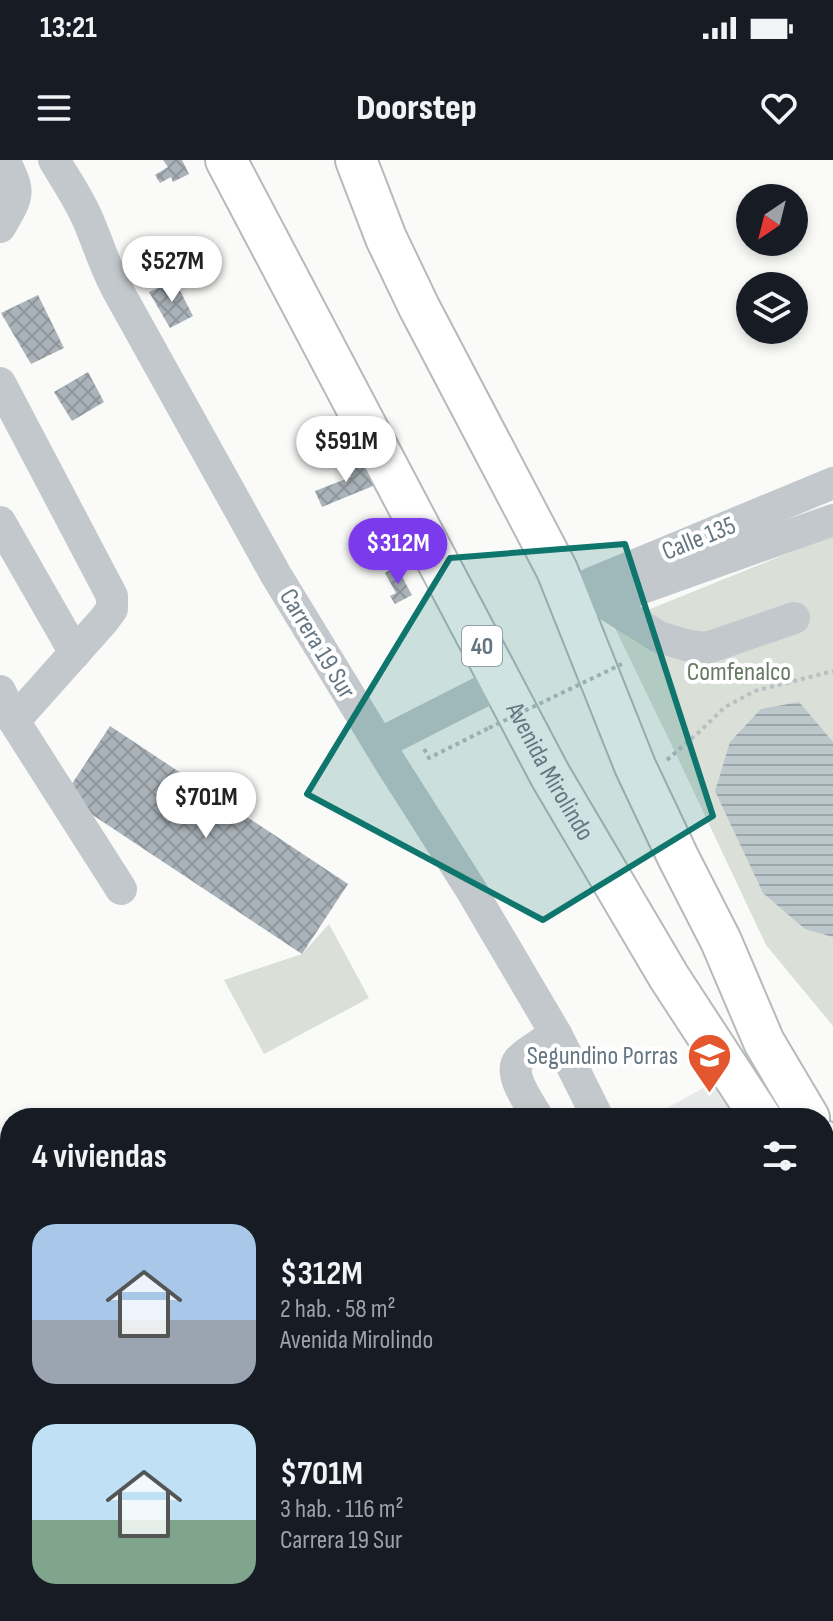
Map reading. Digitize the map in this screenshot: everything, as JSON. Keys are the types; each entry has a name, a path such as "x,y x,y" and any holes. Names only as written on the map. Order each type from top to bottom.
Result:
{"main road":[{"name":"Avenida Mirolindo","path":"226,160 550,775 669,977 754,1108"},
{"path":"356,160 386,238 419,307 557,570 588,594 641,779 721,941 764,1042 803,1108"}],"street":[{"path":"0,227 17,194 16,184 4,160"},
{"name":"Carrera 19 Sur","path":"54,160 79,200 117,289 253,535 470,888 556,1034 593,1108"},
{"path":"0,383 112,596 112,609 14,721"},
{"name":"Calle 135","path":"588,594 833,483"},
{"path":"588,594 833,520"},
{"path":"0,522 75,653"},
{"path":"588,594 659,637 689,646 707,648 794,618"},
{"path":"379,744 501,682"},
{"path":"0,691 14,721 121,889"},
{"path":"533,1108 515,1076 515,1068 519,1060 556,1034"}],"path":[{"path":"489,728 622,664"},
{"path":"667,760 725,707 755,691 833,671"}],"highlighted area":[{"path":"625,544 713,816 543,920 307,794 450,558"}],"shaded area":[{"path":"799,702 833,742 833,937 805,929 763,893 715,791 730,742 761,709"},
{"path":"719,1079 736,1108 667,1108"}],"green space":[{"name":"Comfenalco","path":"833,535 833,1026 766,945 613,624"},
{"path":"329,924 369,998 264,1054 224,980 302,954"}],"building":[{"path":"163,160 182,160 189,174 173,182 171,177 160,183 155,175 168,167"},
{"path":"175,281 193,316 170,328 149,292"},
{"path":"38,295 64,348 31,364 1,313"},
{"path":"88,372 104,402 72,421 54,392"},
{"path":"362,458 373,486 322,507 315,491 351,477 346,464"},
{"path":"396,566 412,595 395,604 390,596 396,593 385,573"},
{"path":"110,726 348,884 302,954 64,796"}],"place":[{"name":"Segundino Porras","path":"709,1095"}]}
